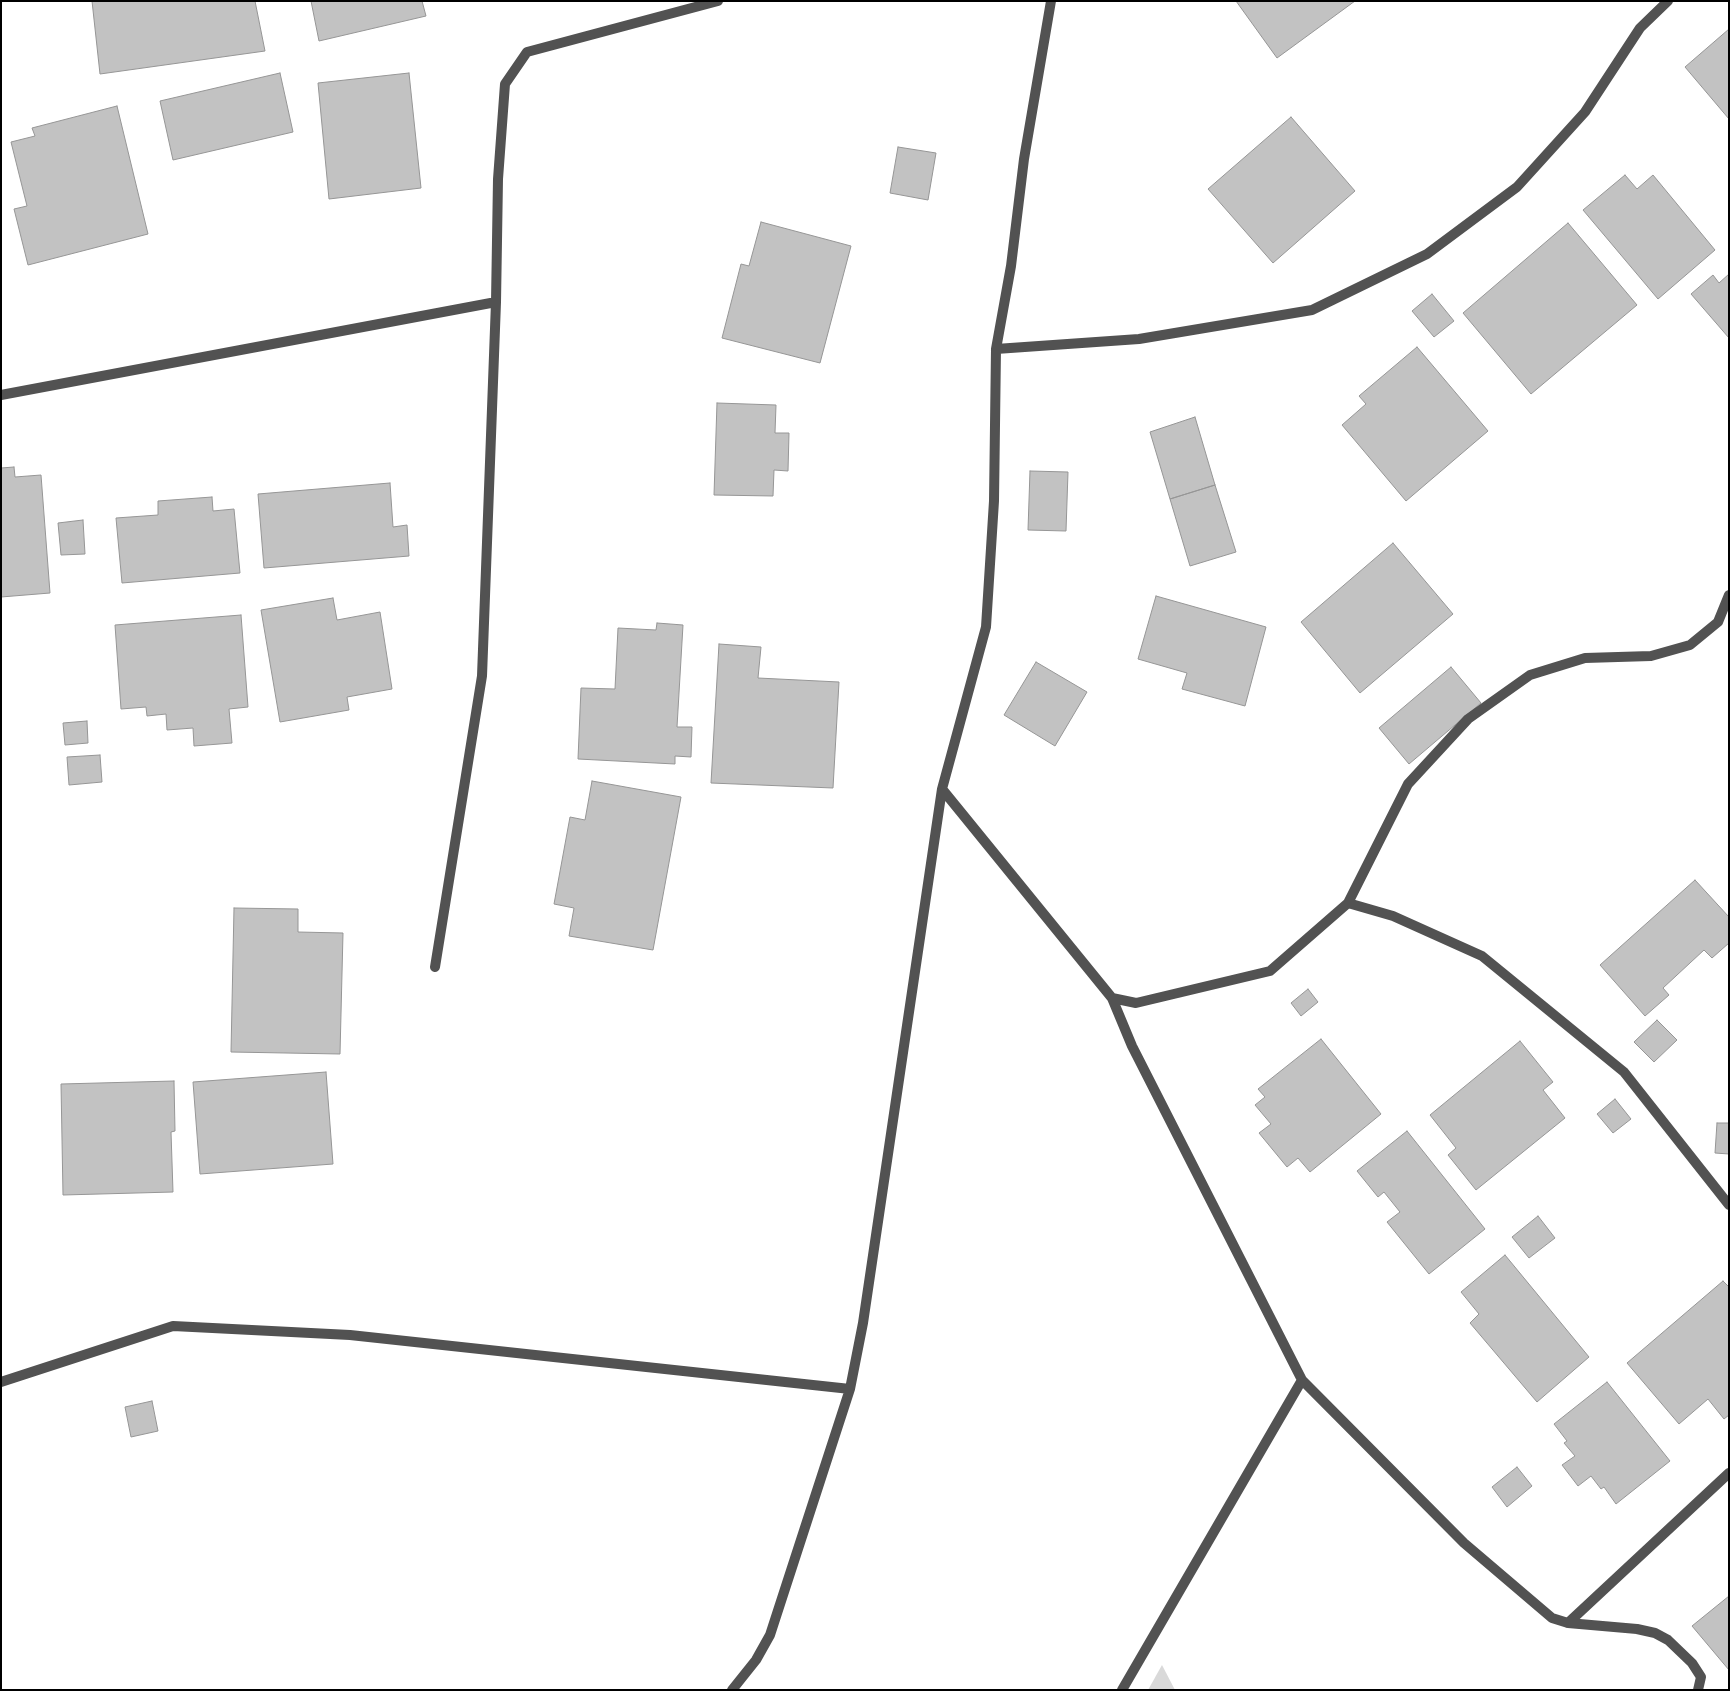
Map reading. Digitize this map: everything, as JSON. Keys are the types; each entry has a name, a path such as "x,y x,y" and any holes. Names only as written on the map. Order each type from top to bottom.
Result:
{"street":[{"path":"436,967 482,676 496,302 498,179 505,84 528,52 718,1"},
{"path":"732,1690 756,1660 770,1635 782,1593 850,1389 863,1323 894,1103 942,789 986,627 994,501 996,349 1012,266 1024,159 1051,1"},
{"path":"996,349 1139,339 1312,310 1427,254 1516,187 1585,112 1640,28 1668,1"},
{"path":"1,396 496,302"},
{"path":"1112,998 1136,1002 1270,971 1348,903 1408,784 1468,719 1530,675 1585,658 1651,656 1690,646 1718,622 1729,595"},
{"path":"942,789 1112,998 1132,1046 1302,1380 1464,1543 1552,1618 1568,1623 1655,1633 1668,1640 1692,1663 1701,1677 1698,1690"},
{"path":"1348,903 1393,916 1482,956 1624,1072 1729,1205"},
{"path":"1,1382 173,1326 350,1334 850,1389"},
{"path":"1122,1690 1302,1380"},
{"path":"1568,1623 1729,1473"}],"shaded area":[{"path":"1162,1665 1175,1690 1148,1690"}],"building":[{"path":"92,1 255,1 265,51 100,74"},
{"path":"311,1 422,1 426,16 319,41"},
{"path":"1236,1 1355,1 1277,58"},
{"path":"1729,29 1729,119 1685,67"},
{"path":"280,73 293,132 173,160 160,101"},
{"path":"409,73 421,188 329,199 318,83"},
{"path":"117,106 148,234 28,265 14,209 27,206 11,142 35,136 32,128"},
{"path":"1291,117 1355,191 1273,263 1208,189"},
{"path":"898,147 936,153 928,200 890,193"},
{"path":"1625,175 1637,189 1653,175 1715,250 1658,299 1583,210"},
{"path":"761,222 851,246 820,363 722,338 741,264 749,266"},
{"path":"1568,223 1637,305 1531,394 1463,313"},
{"path":"1729,274 1729,338 1691,294 1713,275 1719,283"},
{"path":"1432,294 1454,321 1434,337 1412,311"},
{"path":"1417,347 1488,431 1406,501 1342,425 1366,404 1359,396"},
{"path":"717,403 776,405 775,433 789,433 788,471 774,470 773,496 714,495"},
{"path":"1195,417 1215,485 1170,499 1150,432"},
{"path":"14,467 15,477 41,475 50,593 1,597 1,468"},
{"path":"1030,471 1068,472 1066,531 1028,530"},
{"path":"390,483 393,527 407,525 409,556 264,568 258,494"},
{"path":"1215,485 1236,552 1190,566 1170,499"},
{"path":"212,497 213,511 234,509 240,573 122,583 116,518 158,515 158,501"},
{"path":"83,520 85,554 61,555 58,523"},
{"path":"1393,543 1453,614 1360,693 1301,622"},
{"path":"1156,596 1266,627 1245,706 1182,689 1187,673 1138,659"},
{"path":"333,598 337,620 380,612 392,689 347,697 349,710 280,722 261,610"},
{"path":"241,615 248,707 229,709 232,743 194,746 193,728 167,730 166,714 147,716 146,707 121,709 115,625"},
{"path":"657,623 683,625 677,727 692,727 691,757 675,756 675,764 578,759 581,688 615,689 618,628 656,630"},
{"path":"719,644 761,647 758,678 839,682 833,788 711,783"},
{"path":"1036,662 1087,692 1055,746 1004,715"},
{"path":"1451,667 1481,703 1409,764 1379,728"},
{"path":"87,721 88,743 65,745 63,723"},
{"path":"100,755 102,782 69,785 67,757"},
{"path":"592,781 681,797 653,950 569,936 574,908 554,904 570,817 585,820"},
{"path":"1695,880 1729,917 1729,943 1712,958 1704,950 1663,988 1669,995 1645,1016 1600,965"},
{"path":"234,908 298,909 298,932 343,933 340,1054 231,1052"},
{"path":"1308,989 1318,1002 1301,1016 1291,1003"},
{"path":"1657,1020 1677,1040 1654,1062 1634,1042"},
{"path":"1321,1039 1381,1114 1310,1172 1298,1158 1287,1167 1259,1133 1271,1124 1255,1105 1265,1097 1258,1089"},
{"path":"1520,1041 1553,1082 1543,1090 1565,1118 1476,1190 1448,1155 1456,1148 1430,1115"},
{"path":"326,1072 333,1164 200,1174 193,1082"},
{"path":"174,1081 175,1131 171,1132 173,1192 63,1195 61,1084"},
{"path":"1615,1099 1631,1119 1613,1133 1597,1114"},
{"path":"1717,1123 1729,1123 1729,1154 1715,1153"},
{"path":"1407,1131 1485,1229 1429,1274 1387,1222 1400,1212 1384,1192 1378,1197 1357,1171"},
{"path":"1538,1216 1555,1238 1529,1258 1512,1237"},
{"path":"1505,1255 1589,1357 1537,1402 1470,1323 1479,1314 1461,1292"},
{"path":"1723,1281 1729,1287 1729,1415 1724,1419 1708,1399 1679,1424 1627,1363"},
{"path":"1607,1382 1670,1461 1616,1504 1604,1487 1601,1489 1591,1476 1578,1486 1562,1465 1575,1456 1564,1443 1567,1441 1554,1424"},
{"path":"152,1401 158,1431 131,1437 125,1407"},
{"path":"1517,1467 1532,1486 1507,1507 1492,1487"},
{"path":"1729,1596 1729,1670 1692,1626"}]}
